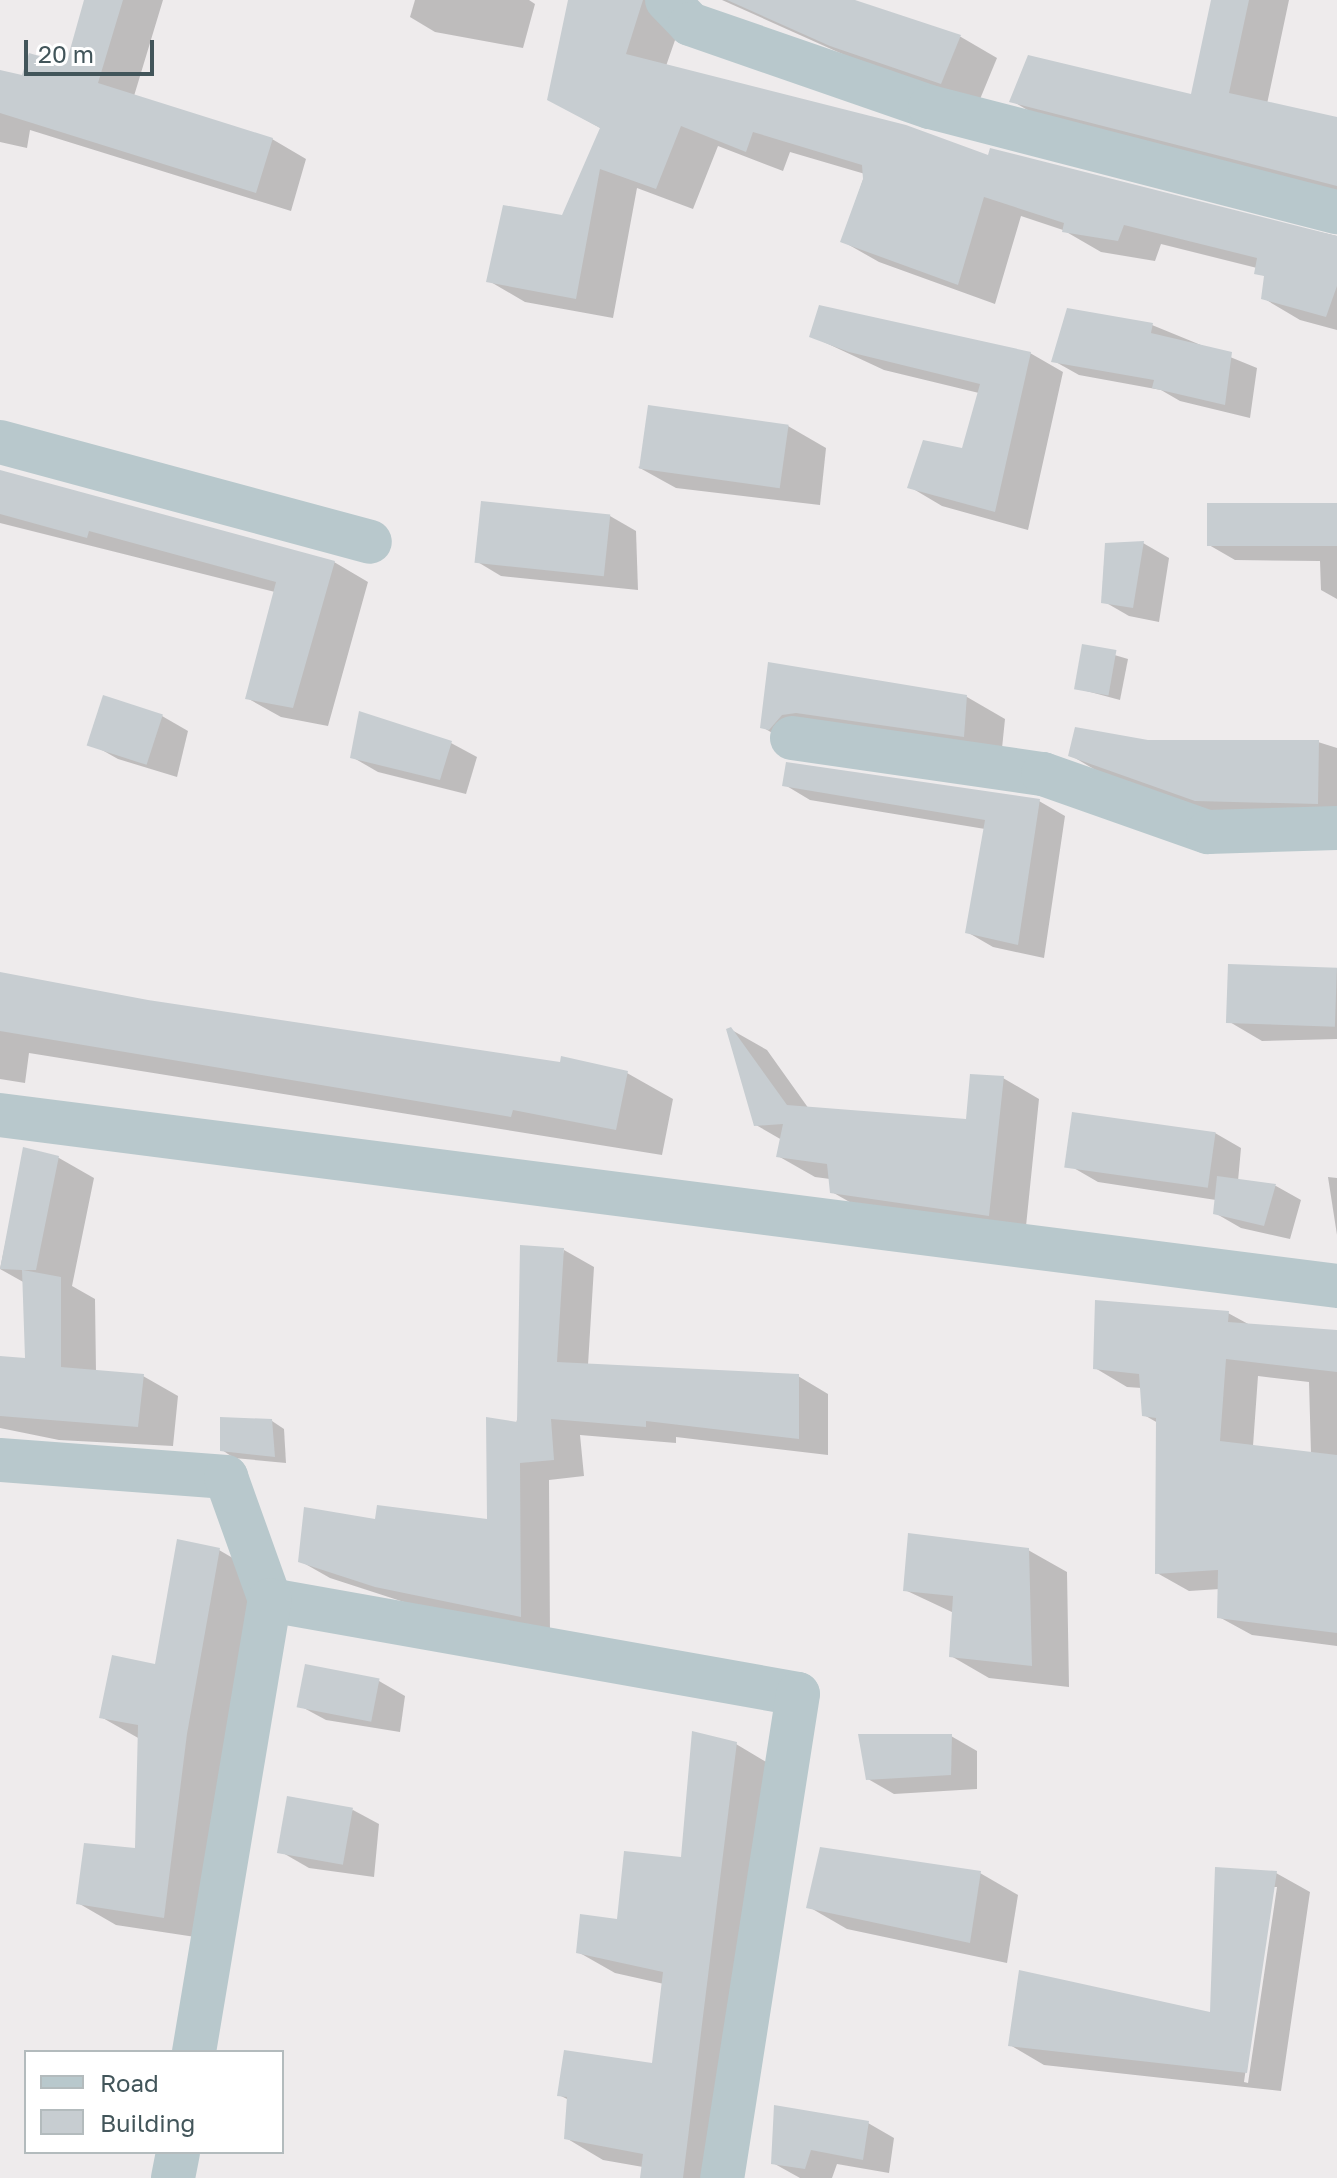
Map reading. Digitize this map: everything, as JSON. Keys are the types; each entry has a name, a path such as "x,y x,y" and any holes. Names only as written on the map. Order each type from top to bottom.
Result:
{"street":[{"path":"667,0 690,24 930,107 1337,212"},
{"path":"0,442 370,542"},
{"path":"792,738 1043,774 1208,832 1337,828"},
{"path":"0,1115 1337,1286"},
{"path":"0,1460 226,1477 270,1600 194,2050"},
{"path":"270,1600 798,1694 722,2178"},
{"path":"173,2178 178,2154"}],"building":[{"path":"84,0 123,0 98,83 273,138 256,193 0,113 0,70 22,75 29,53 66,64"},
{"path":"568,0 643,0 626,54 906,125 988,155 990,148 1337,236 1337,286 1326,317 1261,299 1264,276 1254,274 1257,258 1124,225 1118,241 1062,232 1064,223 984,197 958,285 840,242 863,179 862,165 753,132 746,152 681,126 656,189 600,169 576,299 486,282 503,205 562,215 600,128 547,100"},
{"path":"727,0 855,0 961,35 941,84 830,46"},
{"path":"1211,0 1249,0 1229,93 1337,117 1337,186 1009,102 1028,55 1191,94"},
{"path":"819,305 1031,352 995,512 907,488 923,440 962,448 980,384 849,352 809,337"},
{"path":"1067,308 1153,323 1151,333 1232,352 1225,405 1152,388 1154,380 1051,362"},
{"path":"648,405 789,425 780,488 639,468"},
{"path":"0,470 335,561 293,708 245,699 276,582 89,531 87,538 0,514"},
{"path":"481,501 610,515 604,576 475,563"},
{"path":"1207,503 1337,503 1337,546 1207,546"},
{"path":"1144,541 1133,608 1101,603 1105,543"},
{"path":"1082,644 1116,650 1108,695 1074,689"},
{"path":"768,662 967,695 964,737 796,713 782,715 769,730 760,728"},
{"path":"103,695 163,714 147,765 87,745"},
{"path":"359,711 452,741 440,780 350,758"},
{"path":"1075,727 1148,740 1319,740 1318,804 1195,801 1068,756"},
{"path":"786,762 1040,799 1018,945 965,933 985,820 782,786"},
{"path":"1228,964 1337,968 1335,1027 1226,1023"},
{"path":"0,972 148,1000 560,1062 561,1056 628,1071 616,1130 513,1110 511,1117 0,1031"},
{"path":"731,1027 787,1105 966,1119 970,1074 1004,1076 989,1216 830,1193 827,1164 776,1157 783,1124 754,1126 726,1029"},
{"path":"1072,1112 1216,1132 1208,1188 1064,1167"},
{"path":"23,1147 59,1156 36,1270 23,1270 61,1277 61,1367 144,1374 138,1427 0,1416 0,1356 25,1358 22,1270 0,1269"},
{"path":"1217,1176 1276,1184 1264,1226 1213,1214"},
{"path":"520,1245 564,1248 557,1362 799,1374 799,1439 646,1421 646,1427 551,1419 554,1460 520,1463 521,1617 375,1587 298,1562 304,1507 375,1519 377,1505 487,1519 486,1417 517,1422"},
{"path":"1095,1300 1229,1311 1228,1322 1337,1330 1337,1372 1226,1359 1220,1441 1337,1455 1337,1633 1217,1618 1218,1570 1155,1574 1156,1418 1142,1416 1139,1374 1093,1369"},
{"path":"220,1417 272,1419 275,1457 220,1451"},
{"path":"908,1533 1029,1548 1032,1666 949,1657 953,1596 903,1591"},
{"path":"177,1539 220,1548 187,1734 164,1918 76,1904 84,1843 135,1848 138,1725 99,1718 112,1655 155,1664"},
{"path":"305,1664 380,1679 371,1722 297,1707"},
{"path":"692,1731 737,1742 683,2178 640,2178 643,2154 564,2139 567,2097 557,2096 564,2050 652,2063 663,1972 576,1953 580,1914 617,1919 624,1851 681,1857"},
{"path":"858,1734 952,1734 951,1775 866,1780"},
{"path":"287,1796 353,1808 343,1865 277,1853"},
{"path":"820,1847 981,1871 970,1943 806,1908"},
{"path":"1215,1867 1277,1871 1247,2073 1008,2046 1019,1970 1210,2012"},
{"path":"774,2105 869,2121 863,2160 811,2150 805,2169 771,2164"}]}
